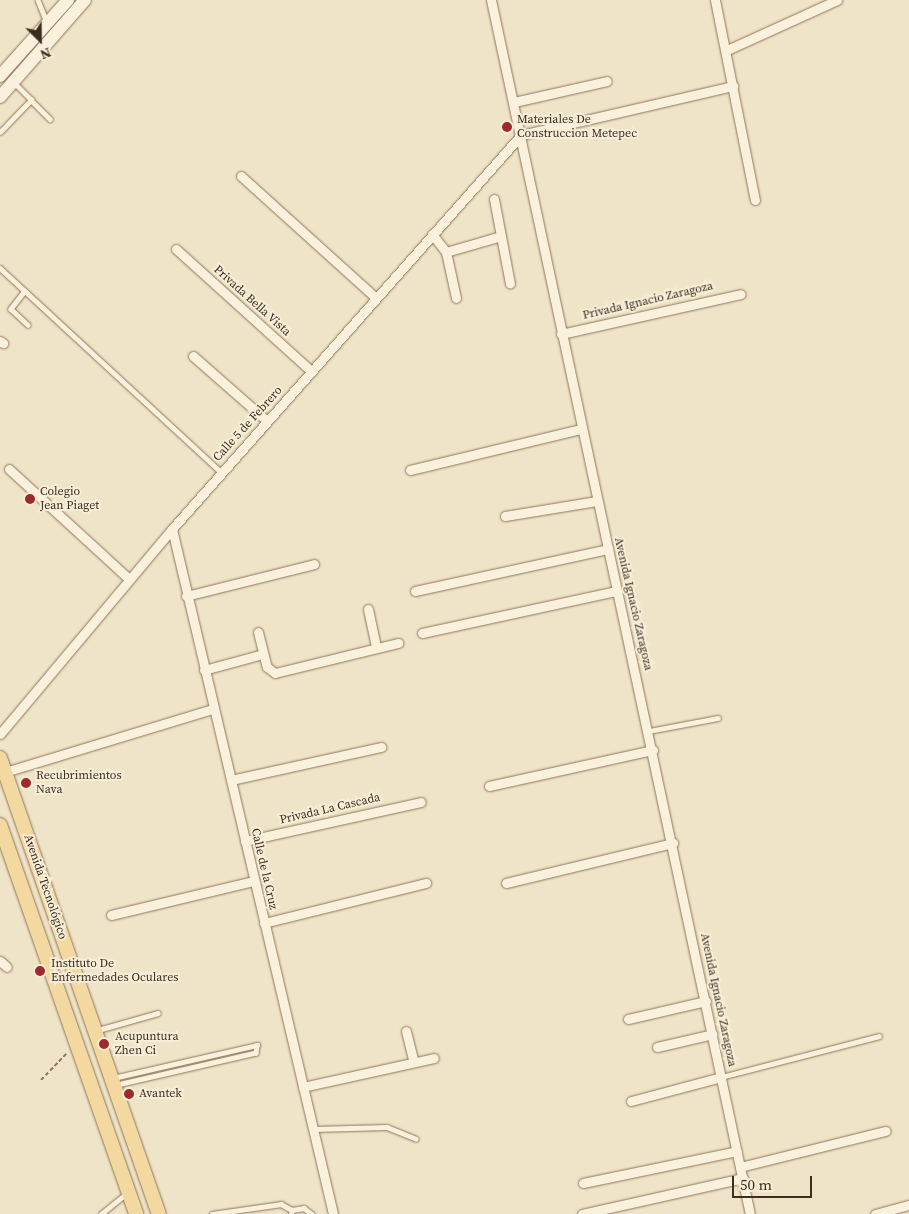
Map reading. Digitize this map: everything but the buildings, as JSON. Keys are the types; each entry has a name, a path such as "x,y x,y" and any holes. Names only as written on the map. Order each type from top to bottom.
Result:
{"main road":[{"path":"0,76 68,0"},
{"path":"0,97 85,0"},
{"name":"Avenida Tecnológico","path":"0,758 159,1214"},
{"name":"Avenida Tecnológico","path":"0,824 136,1214"}],"street":[{"name":"Avenida Ignacio Zaragoza","path":"491,0 521,135 581,429 649,731 750,1214"},
{"path":"715,0 734,86 755,200"},
{"path":"726,50 834,1"},
{"path":"514,102 607,81"},
{"path":"521,135 734,86"},
{"name":"Calle 5 de Febrero","path":"0,734 172,529 521,135"},
{"path":"241,176 376,298"},
{"path":"494,199 510,284"},
{"path":"432,234 446,252 456,298"},
{"path":"446,252 501,236"},
{"name":"Privada Bella Vista","path":"176,249 312,372"},
{"name":"Privada Ignacio Zaragoza","path":"561,334 741,294"},
{"path":"193,356 268,421"},
{"path":"410,470 581,429"},
{"path":"9,469 129,579"},
{"path":"505,516 597,501"},
{"name":"Calle de la Cruz","path":"172,529 212,709 231,780 333,1214"},
{"path":"415,591 608,549"},
{"path":"186,596 314,564"},
{"path":"422,633 618,591"},
{"path":"368,610 376,648"},
{"path":"258,632 268,670 275,673 398,643"},
{"path":"204,670 263,654"},
{"path":"5,772 212,709"},
{"path":"231,780 381,746"},
{"path":"489,786 653,750"},
{"name":"Privada La Cascada","path":"245,841 421,802"},
{"path":"506,883 672,843"},
{"path":"111,915 254,880"},
{"path":"264,923 426,883"},
{"path":"0,960 8,967"},
{"path":"628,1019 706,1001"},
{"path":"406,1031 414,1062"},
{"path":"657,1047 713,1034"},
{"path":"303,1087 434,1058"},
{"path":"631,1101 721,1077"},
{"path":"740,1167 794,1156 886,1131"},
{"path":"583,1183 737,1151"},
{"path":"582,1214 742,1178"},
{"path":"875,1214 909,1205"}],"lane":[{"path":"38,0 54,37"},
{"path":"14,82 50,119"},
{"path":"0,132 31,100"},
{"path":"0,268 222,473"},
{"path":"25,291 11,309 28,325"},
{"path":"649,731 718,718"},
{"path":"94,1031 158,1013"},
{"path":"721,1077 879,1036"},
{"path":"257,1045 255,1054 112,1083 257,1045"},
{"path":"313,1129 370,1125 416,1139"},
{"path":"101,1214 128,1192"},
{"path":"212,1214 250,1206 256,1212 281,1204 292,1212 304,1208 312,1214"}],"path":[{"path":"41,1080 77,1046"}],"place":[{"name":"Materiales De Construccion Metepec","path":"507,127"},
{"name":"Colegio Jean Piaget","path":"30,499"},
{"name":"Recubrimientos Nava","path":"26,783"},
{"name":"Instituto De Enfermedades Oculares","path":"40,971"},
{"name":"Acupuntura Zhen Ci","path":"104,1044"},
{"name":"Avantek","path":"129,1094"}]}
